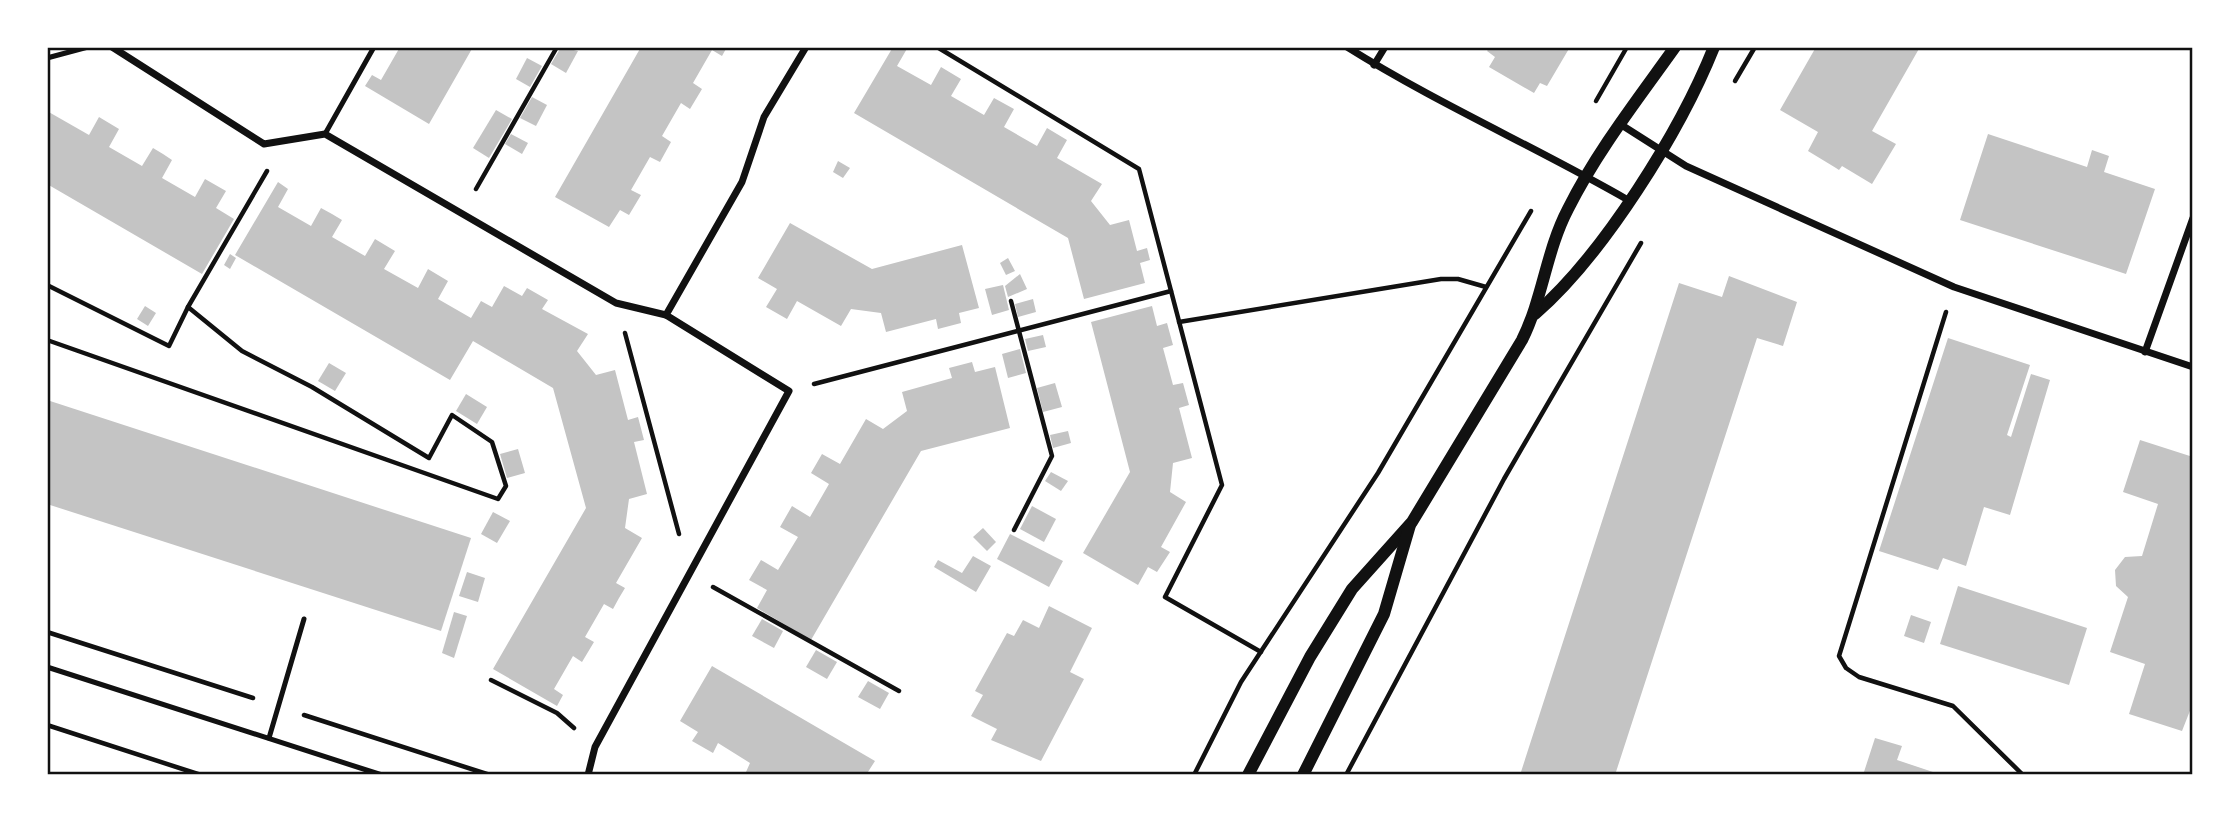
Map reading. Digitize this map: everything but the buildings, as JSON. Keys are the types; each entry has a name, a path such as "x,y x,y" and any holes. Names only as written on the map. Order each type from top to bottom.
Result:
{"street":[{"path":"112,47 264,144 325,134 617,303 666,315 789,391 595,747 588,775"},
{"path":"666,315 742,182 764,117 806,47"},
{"path":"1347,47 1374,65 1498,132 1561,161 1629,200"},
{"path":"1374,65 1385,47"},
{"path":"1535,315 1544,267 1567,210 1620,124 1675,47"},
{"path":"1248,775 1310,657 1352,589 1412,522 1535,315 1586,263 1629,200 1660,152 1714,47"},
{"path":"1620,124 1660,152 1864,249 1954,287 2193,367"},
{"path":"2145,352 2193,218"},
{"path":"1303,775 1384,614 1412,522"}],"lane":[{"path":"47,58 88,47"},
{"path":"325,134 374,47"},
{"path":"269,738 304,619"},
{"path":"47,667 382,775"}],"path":[{"path":"462,213 557,47"},
{"path":"937,47 1139,169 1222,485 1165,597 1261,652"},
{"path":"1592,107 1627,47"},
{"path":"1734,83 1755,47"},
{"path":"47,285 169,346 188,307 284,141"},
{"path":"1194,775 1241,682 1378,472 1561,161"},
{"path":"1346,775 1504,479 1642,241"},
{"path":"1179,322 1441,279 1458,279 1486,287"},
{"path":"1954,287 1839,656 1846,668 1859,677 1953,706 2023,775"},
{"path":"789,391 1171,290"},
{"path":"1010,301 1052,456 1014,530"},
{"path":"47,340 498,499 506,486 492,442 452,415 429,458 312,387 242,351 188,307"},
{"path":"491,680 557,713 595,747"},
{"path":"47,725 201,775"}]}
